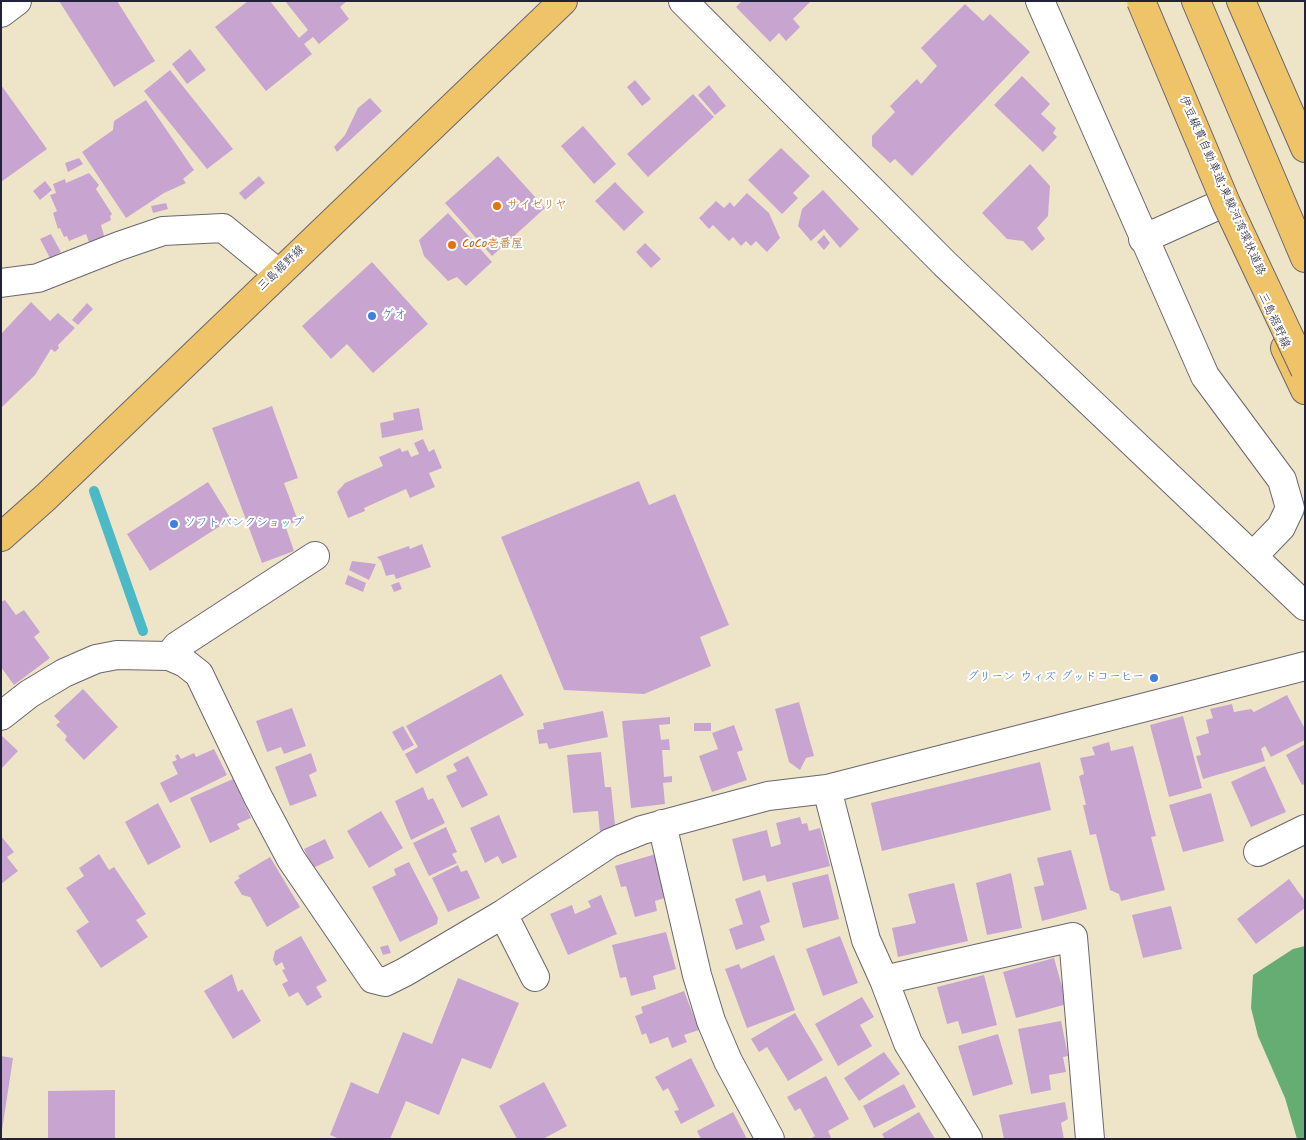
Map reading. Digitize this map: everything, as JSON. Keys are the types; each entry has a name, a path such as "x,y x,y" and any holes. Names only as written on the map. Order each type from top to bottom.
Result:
{"main road":[{"name":"三島裾野線","path":"1,537 46,498 563,1"},
{"name":"三島裾野線","path":"1142,1 1219,205 1305,390"},
{"name":"伊豆縦貫自動車道;東駿河湾環状道路","path":"1142,1 1226,203 1305,370"},
{"path":"1196,1 1305,258"},
{"path":"1241,1 1305,148"}],"street":[{"path":"1,13 17,1"},
{"path":"683,1 945,264 1305,606"},
{"path":"1040,1 1204,376 1282,480 1290,508 1281,527 1253,556"},
{"path":"1143,238 1219,205"},
{"path":"1,283 38,278 163,231 223,228 278,273"},
{"path":"170,656 177,646 315,556"},
{"path":"1,716 29,694 64,673 96,659 117,655 170,656 185,663 199,674 258,797 291,859 373,979 385,982 503,914 610,843 662,824 768,796 827,789 1305,666"},
{"path":"827,789 866,940 884,980 908,1043 968,1139"},
{"path":"662,824 697,976 711,1021 728,1061 770,1139"},
{"path":"1258,852 1305,829"},
{"path":"503,914 534,977"},
{"path":"884,980 1073,937 1090,1139"}],"green space":[{"path":"1305,946 1305,1139 1297,1139 1285,1098 1258,1036 1251,1008 1253,975 1293,949"}],"building":[{"path":"59,1 117,1 155,61 114,87"},
{"path":"248,1 270,1 299,38 308,30 285,1 347,1 340,7 349,19 319,44 313,37 304,44 312,54 266,91 215,27"},
{"path":"742,1 811,1 793,19 800,27 786,41 779,33 770,42 736,7"},
{"path":"965,4 983,21 990,14 1030,52 912,176 895,159 890,163 872,146 872,136 895,112 890,106 917,79 921,84 937,66 921,48"},
{"path":"190,49 206,70 187,84 172,64"},
{"path":"170,70 233,149 207,169 144,91"},
{"path":"1022,76 1050,104 1041,114 1056,128 1053,133 1057,137 1043,152 994,105"},
{"path":"635,80 651,99 642,106 627,87"},
{"path":"1,85 47,149 1,182"},
{"path":"709,85 726,106 715,115 698,95"},
{"path":"693,94 714,117 648,177 627,154"},
{"path":"370,98 382,111 337,152 334,147 345,135 358,108"},
{"path":"146,100 194,170 183,179 186,183 164,193 126,218 82,152 113,130 114,121"},
{"path":"583,126 616,164 594,184 561,146"},
{"path":"781,148 810,176 793,193 798,198 782,214 748,180"},
{"path":"498,156 545,208 492,256 445,203"},
{"path":"79,158 83,164 68,172 65,163"},
{"path":"1030,164 1050,186 1048,216 1037,228 1045,239 1032,251 1023,241 1007,239 982,213"},
{"path":"89,173 99,185 96,189 112,214 110,216 111,220 101,225 105,239 90,245 86,234 69,241 67,236 64,237 60,228 58,229 53,213 57,211 50,195 56,193 53,184 65,179 66,183"},
{"path":"259,176 265,183 245,200 239,193"},
{"path":"45,181 52,190 40,200 33,191"},
{"path":"615,182 644,212 624,231 595,201"},
{"path":"823,190 859,229 840,248 824,229 811,241 798,226 802,209"},
{"path":"747,193 769,213 780,238 767,252 756,241 751,246 746,241 741,246 733,237 729,241 713,225 709,229 699,218 716,201 724,208 730,202 734,207"},
{"path":"166,203 168,209 153,213 151,206"},
{"path":"448,213 492,262 466,286 457,277 448,281 424,256 419,240"},
{"path":"51,234 61,252 50,258 40,239"},
{"path":"824,235 830,243 824,250 817,242"},
{"path":"645,243 661,259 651,268 636,252"},
{"path":"372,262 428,324 373,373 347,344 331,359 302,326"},
{"path":"31,302 50,321 58,313 75,328 58,345 59,348 55,352 51,349 35,375 1,408 1,334"},
{"path":"87,303 93,309 78,325 72,320"},
{"path":"272,406 298,478 284,483 298,521 285,525 294,551 262,563 212,428"},
{"path":"419,408 423,430 382,438 380,423 394,420 393,413"},
{"path":"423,439 429,452 434,449 442,468 429,473 435,487 410,498 406,489 364,508 365,511 348,518 337,492 345,483 383,466 379,457 400,448 402,452 408,450 411,457 419,454 414,443"},
{"path":"639,481 649,505 675,494 729,625 700,637 711,666 644,694 564,690 501,537"},
{"path":"208,482 231,519 150,571 127,534"},
{"path":"422,544 431,567 396,579 394,574 386,576 381,561 377,557 409,546 410,549"},
{"path":"352,561 376,564 369,580 349,570"},
{"path":"348,575 366,583 363,592 345,584"},
{"path":"399,582 402,589 394,592 391,585"},
{"path":"5,600 16,615 24,610 40,632 34,637 50,658 14,685 1,667 1,602"},
{"path":"501,674 524,715 416,774 405,754 418,747 406,726"},
{"path":"83,689 118,727 84,760 65,740 67,736 56,725 60,722 54,716"},
{"path":"1287,695 1305,729 1305,740 1271,757 1265,746 1261,749 1265,761 1203,779 1196,756 1201,755 1196,737 1209,733 1206,720 1213,718 1210,709 1232,704 1234,712 1251,709 1254,712"},
{"path":"799,702 814,756 806,758 800,770 789,762 775,709"},
{"path":"292,708 306,746 284,754 281,747 267,752 256,721"},
{"path":"603,711 608,737 549,749 547,743 539,744 537,730 544,729 543,723"},
{"path":"1183,716 1202,788 1169,797 1150,725"},
{"path":"670,717 670,724 659,725 661,740 669,739 670,750 662,750 664,777 672,776 672,782 663,783 665,804 631,808 622,721"},
{"path":"694,723 711,723 711,731 694,731"},
{"path":"734,725 743,750 737,752 747,780 712,792 699,756 718,749 712,733"},
{"path":"403,726 414,745 403,751 392,732"},
{"path":"1,735 18,751 1,769"},
{"path":"1109,742 1111,751 1133,746 1156,836 1151,837 1165,890 1121,901 1119,894 1110,890 1096,834 1090,835 1083,805 1086,805 1079,776 1084,774 1080,758 1095,755 1092,747"},
{"path":"1305,744 1305,784 1302,785 1286,755"},
{"path":"214,749 227,775 170,803 160,783 178,774 172,762 177,760 175,756 178,754 181,759 194,753 196,757"},
{"path":"601,752 605,787 611,787 615,825 600,832 598,811 573,813 567,755"},
{"path":"311,753 317,771 309,775 317,796 290,806 275,767"},
{"path":"468,756 488,795 462,808 446,776 457,771 453,764"},
{"path":"1040,762 1051,810 882,851 871,803"},
{"path":"1265,766 1286,812 1251,827 1231,782"},
{"path":"233,779 251,818 237,824 240,829 210,843 190,798"},
{"path":"423,787 428,800 433,798 445,823 411,840 395,801"},
{"path":"1211,793 1224,841 1183,852 1169,805"},
{"path":"158,803 181,847 148,865 125,822"},
{"path":"381,811 403,848 369,868 347,831"},
{"path":"499,815 517,857 502,864 498,856 485,863 470,828"},
{"path":"800,817 802,824 807,823 809,831 820,828 830,866 767,882 765,875 743,881 732,839 767,830 771,847 781,844 776,823"},
{"path":"446,827 457,852 452,854 457,863 429,876 413,843"},
{"path":"1,836 14,852 7,857 18,871 1,884"},
{"path":"325,839 334,858 313,868 304,849"},
{"path":"1071,850 1087,909 1042,921 1034,887 1044,885 1037,858"},
{"path":"99,854 109,870 114,867 146,914 136,920 148,937 101,968 76,931 89,922 66,888 84,876 79,868"},
{"path":"656,854 668,897 655,901 657,911 635,917 626,886 621,887 615,866"},
{"path":"270,857 300,907 267,927 250,897 242,895 234,882 240,878 238,876"},
{"path":"409,862 438,918 437,924 400,942 372,887 396,875 394,869"},
{"path":"458,865 461,872 467,870 480,898 448,912 432,878"},
{"path":"1011,873 1022,928 987,935 976,883"},
{"path":"828,874 839,919 803,928 792,883"},
{"path":"1289,879 1305,901 1305,908 1256,944 1237,919"},
{"path":"954,883 968,941 898,957 892,928 916,923 908,894"},
{"path":"760,890 770,922 760,926 765,940 736,950 729,929 743,924 735,899"},
{"path":"601,895 617,934 568,955 550,914 572,905 575,914 591,907 588,901"},
{"path":"1171,906 1182,949 1143,958 1132,915"},
{"path":"666,932 676,969 653,976 656,989 631,996 626,977 620,978 612,945"},
{"path":"301,936 327,981 316,987 322,997 307,1006 298,992 289,997 282,984 288,981 282,970 285,969 282,962 276,966 273,960 275,951"},
{"path":"840,936 858,983 823,996 806,949"},
{"path":"388,945 391,953 383,955 380,947"},
{"path":"774,955 795,1010 747,1028 725,969 739,964 741,969"},
{"path":"1054,958 1067,1004 1016,1018 1003,972"},
{"path":"232,974 238,992 242,989 261,1021 233,1039 204,991"},
{"path":"984,975 997,1025 962,1034 958,1021 947,1024 937,987"},
{"path":"458,978 519,1003 491,1069 462,1058 439,1115 406,1101 390,1139 340,1139 330,1135 351,1082 378,1094 403,1032 432,1044"},
{"path":"684,991 699,1030 684,1035 687,1042 672,1048 668,1037 650,1044 646,1033 642,1035 635,1016 643,1013 641,1007"},
{"path":"862,997 874,1017 860,1025 872,1046 838,1066 815,1024"},
{"path":"795,1013 823,1060 788,1081 767,1047 759,1052 751,1039"},
{"path":"1061,1021 1068,1056 1063,1057 1066,1072 1049,1075 1051,1090 1031,1094 1018,1029"},
{"path":"998,1034 1013,1084 973,1096 958,1046"},
{"path":"884,1052 900,1074 859,1101 844,1078"},
{"path":"1,1056 13,1058 2,1130 1,1130"},
{"path":"691,1058 715,1106 681,1124 674,1111 679,1110 668,1088 663,1091 655,1077"},
{"path":"826,1076 849,1119 828,1131 831,1137 829,1139 810,1139 815,1136 800,1108 795,1111 787,1097"},
{"path":"544,1082 567,1126 543,1139 517,1139 499,1106"},
{"path":"904,1084 916,1107 874,1128 863,1106"},
{"path":"115,1090 115,1139 48,1139 48,1091"},
{"path":"1065,1102 1068,1119 1061,1123 1064,1139 1004,1139 999,1115"},
{"path":"733,1112 747,1139 701,1139 697,1131"},
{"path":"919,1112 935,1139 885,1139 882,1134"}],"waterway":[{"path":"94,491 143,631"}],"place":[{"name":"サイゼリヤ","path":"497,206"},
{"name":"CoCo壱番屋","path":"452,245"},
{"name":"ゲオ","path":"372,316"},
{"name":"ソフトバンクショップ","path":"174,524"},
{"name":"グリーン ウィズ グッドコーヒー","path":"1154,678"}]}
